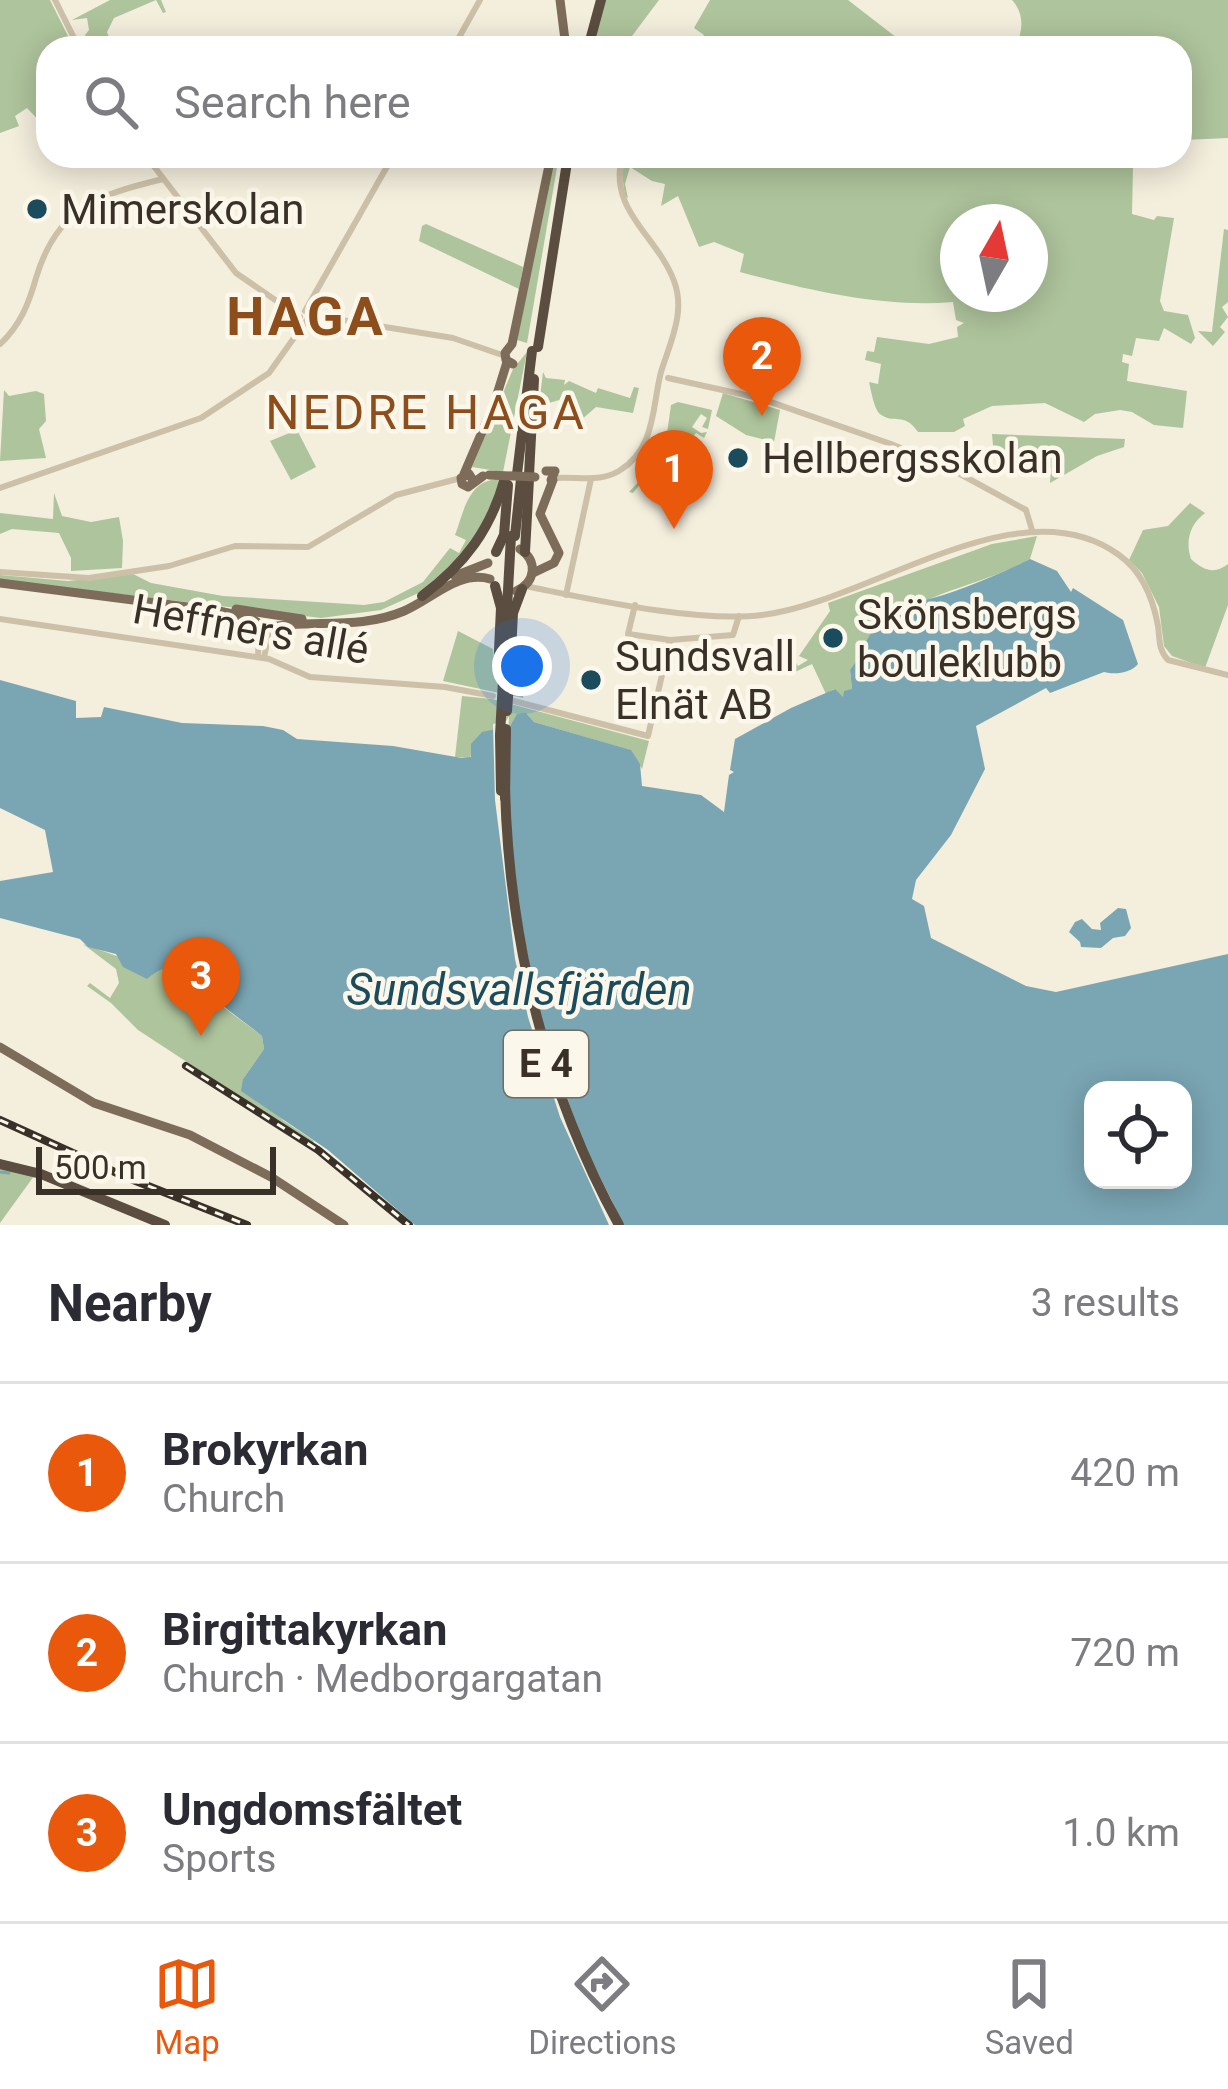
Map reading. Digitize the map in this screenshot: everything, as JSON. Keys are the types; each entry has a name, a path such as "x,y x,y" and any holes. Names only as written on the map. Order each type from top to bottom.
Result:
{"highway":[{"path":"587,36 597,0"},
{"name":"E 4","path":"532,477 511,458 535,349 563,168"},
{"name":"E 4","path":"535,349 532,477 501,612 497,696 503,845 526,989 564,1115 617,1225"},
{"name":"E 4","path":"500,735 513,569 532,477 525,402"},
{"path":"422,596 470,554 492,517 532,477"},
{"name":"E 4","path":"505,798 513,569 503,535 532,477"},
{"name":"E 4","path":"513,569 504,720 505,798 518,927 541,1033 577,1134 617,1225"},
{"path":"0,1164 34,1171 165,1225"}],"main road":[{"path":"560,0 564,36"},
{"path":"227,609 266,623 366,618 422,596 460,573 554,563 559,553 540,516 532,477 471,476 510,358 548,168"},
{"path":"0,582 168,602 266,623 372,621 404,611 462,579 513,569"},
{"path":"0,582 313,621"},
{"path":"0,1046 94,1103 194,1136 293,1189 344,1225"}],"street":[{"path":"55,0 73,36"},
{"path":"460,36 480,0"},
{"path":"155,168 236,273 277,303 306,316 453,338 510,358"},
{"path":"0,488 201,418 255,383 287,352 386,168"},
{"path":"532,477 592,479 620,470 639,453 666,375 677,316 675,283 624,204 621,168"},
{"path":"0,344 16,328 46,245 60,226 104,198 163,179"},
{"path":"666,375 781,406 944,465 1026,510 1031,530"},
{"path":"0,572 89,578 169,566 235,546 308,547 396,496 471,476"},
{"path":"566,595 592,479"},
{"path":"513,569 566,595 739,616 823,601 988,539 1031,530 1079,536 1108,547 1128,562 1151,597 1162,654 1177,664 1228,675"},
{"path":"635,605 628,634 670,640 733,635 739,616"},
{"name":"Heffners allé","path":"0,619 261,657 310,676 445,687 492,696"},
{"path":"261,657 266,623"},
{"path":"509,700 646,737 651,733 670,640"}],"green space":[{"path":"0,0 50,0 68,36 36,36 36,117 27,108 15,116 19,126 0,133"},
{"path":"110,0 156,0 114,18 108,36 86,36 87,18 72,20"},
{"path":"604,0 659,0 632,36 595,36"},
{"path":"710,0 848,0 894,36 703,36 694,28"},
{"path":"1012,0 1228,0 1228,138 1192,140 1192,36 1020,36 1019,11"},
{"path":"552,168 557,168 527,343 517,340"},
{"path":"623,168 630,168 625,184 628,198 622,174"},
{"path":"632,168 1133,168 1132,214 1154,220 1157,216 1174,218 1160,301 1164,311 1188,315 1195,338 1191,344 1164,328 1159,341 1136,338 1132,356 1123,354 1122,362 1129,364 1127,381 1187,391 1183,428 1154,425 1120,410 1095,414 1084,422 1045,403 992,406 963,419 965,426 954,432 918,432 904,420 878,412 869,382 878,384 881,364 865,360 867,351 874,352 877,337 929,344 958,337 957,327 964,323 956,320 955,312 1048,312 1048,204 940,204 940,302 927,303 873,300 740,272 744,254 714,242 699,247 678,196 661,206 665,184"},
{"path":"426,224 523,267 519,289 419,241"},
{"path":"1224,229 1228,230 1228,302 1222,307 1228,317 1220,327 1225,332 1213,346 1198,331 1212,332"},
{"path":"527,352 503,472 472,467 513,369"},
{"path":"543,372 546,378 565,380 564,385 569,381 596,393 598,388 630,398 634,387 639,388 633,413 596,407 580,421 576,416 580,409 559,400 539,406"},
{"path":"4,390 9,396 44,394 46,421 39,429 46,458 0,461"},
{"path":"723,393 780,410 774,442 746,435 716,416"},
{"path":"678,402 712,410 708,429 702,427 707,418 701,414 692,427 707,432 704,438 696,433 687,446 702,452 698,468 685,462 682,466 691,473 697,471 693,488 688,485 693,477 687,472 677,485 692,491 686,508 647,497 662,485 649,473 629,492 664,455 671,405"},
{"path":"297,430 316,467 291,480 270,441"},
{"path":"992,434 1125,439 1124,447 1097,456 1050,483 1051,468 994,456"},
{"path":"502,479 474,543 423,591 381,610 321,618 0,580 0,575 68,581 133,574 151,583 223,596 364,605 384,602 423,582 450,548 459,553 466,540 455,535 470,497 482,484"},
{"path":"54,493 62,516 91,522 119,517 122,568 71,571 71,558 59,533 12,529 0,534 0,513 53,519"},
{"path":"1190,503 1205,513 1190,533 1191,559 1209,570 1228,564 1228,605 1205,668 1172,656 1164,646 1159,607 1142,573 1129,560 1143,530 1168,526"},
{"path":"1037,536 1030,559 923,602 890,621 886,614 870,658 850,670 852,689 843,699 834,689 826,694 812,664 789,671 795,662 798,666 808,660 799,656 830,611 828,603 992,544"},
{"path":"458,631 493,649 493,671 526,676 523,698 443,681"},
{"path":"462,696 492,699 649,741 642,769 630,750 534,722 526,713 517,715 510,726 482,734 470,758 455,757"},
{"path":"83,944 156,970 171,968 262,1036 264,1049 243,1079 312,1144 138,1030 87,986 90,983 110,998 119,983 116,969"},
{"path":"0,1169 34,1176 0,1223"}],"water":[{"name":"Sundsvallsfjärden","path":"1030,559 1057,571 1071,592 1073,588 1123,620 1138,664 1050,693 1046,688 976,726 985,769 951,835 916,880 912,899 924,906 931,938 1026,986 1056,992 1228,954 1228,1225 415,1225 328,1150 241,1091 243,1079 264,1049 262,1036 179,972 162,970 147,979 123,967 116,954 88,947 80,939 0,918 0,881 53,872 45,830 0,808 0,680 76,701 76,718 101,717 104,707 182,723 263,726 297,739 393,746 462,758 471,757 471,744 482,732 510,726 517,714 526,713 534,722 631,750 640,764 642,786 701,795 724,812 729,775 734,772 730,770 735,739 835,689 843,697 844,691 852,689 850,670 861,655 870,658 864,645 881,616 886,614 891,620 895,612 914,601 955,591"},
{"path":"1118,908 1126,909 1131,928 1101,948 1081,947 1069,932 1082,919 1092,929 1101,930 1100,923"}],"pier":[{"path":"509,716 513,877 539,1015 582,1141 624,1225 609,1225 560,1117 528,1017 515,959 495,800 493,724"}],"waterway":[{"path":"0,1172 9,1173"}],"railway":[{"path":"186,1066 318,1150 409,1225"},
{"path":"0,1120 247,1225"}],"place":[{"name":"Mimerskolan","path":"37,209"},
{"name":"Birgittakyrkan","path":"762,416"},
{"name":"Hellbergsskolan","path":"738,458"},
{"name":"Brokyrkan","path":"674,529"},
{"name":"Skönsbergs bouleklubb","path":"833,638"},
{"name":"Sundsvall Elnät AB","path":"591,680"},
{"name":"Ungdomsfältet","path":"201,1036"}],"district":[{"name":"HAGA","path":"306,316"},
{"name":"NEDRE HAGA","path":"426,412"}]}
